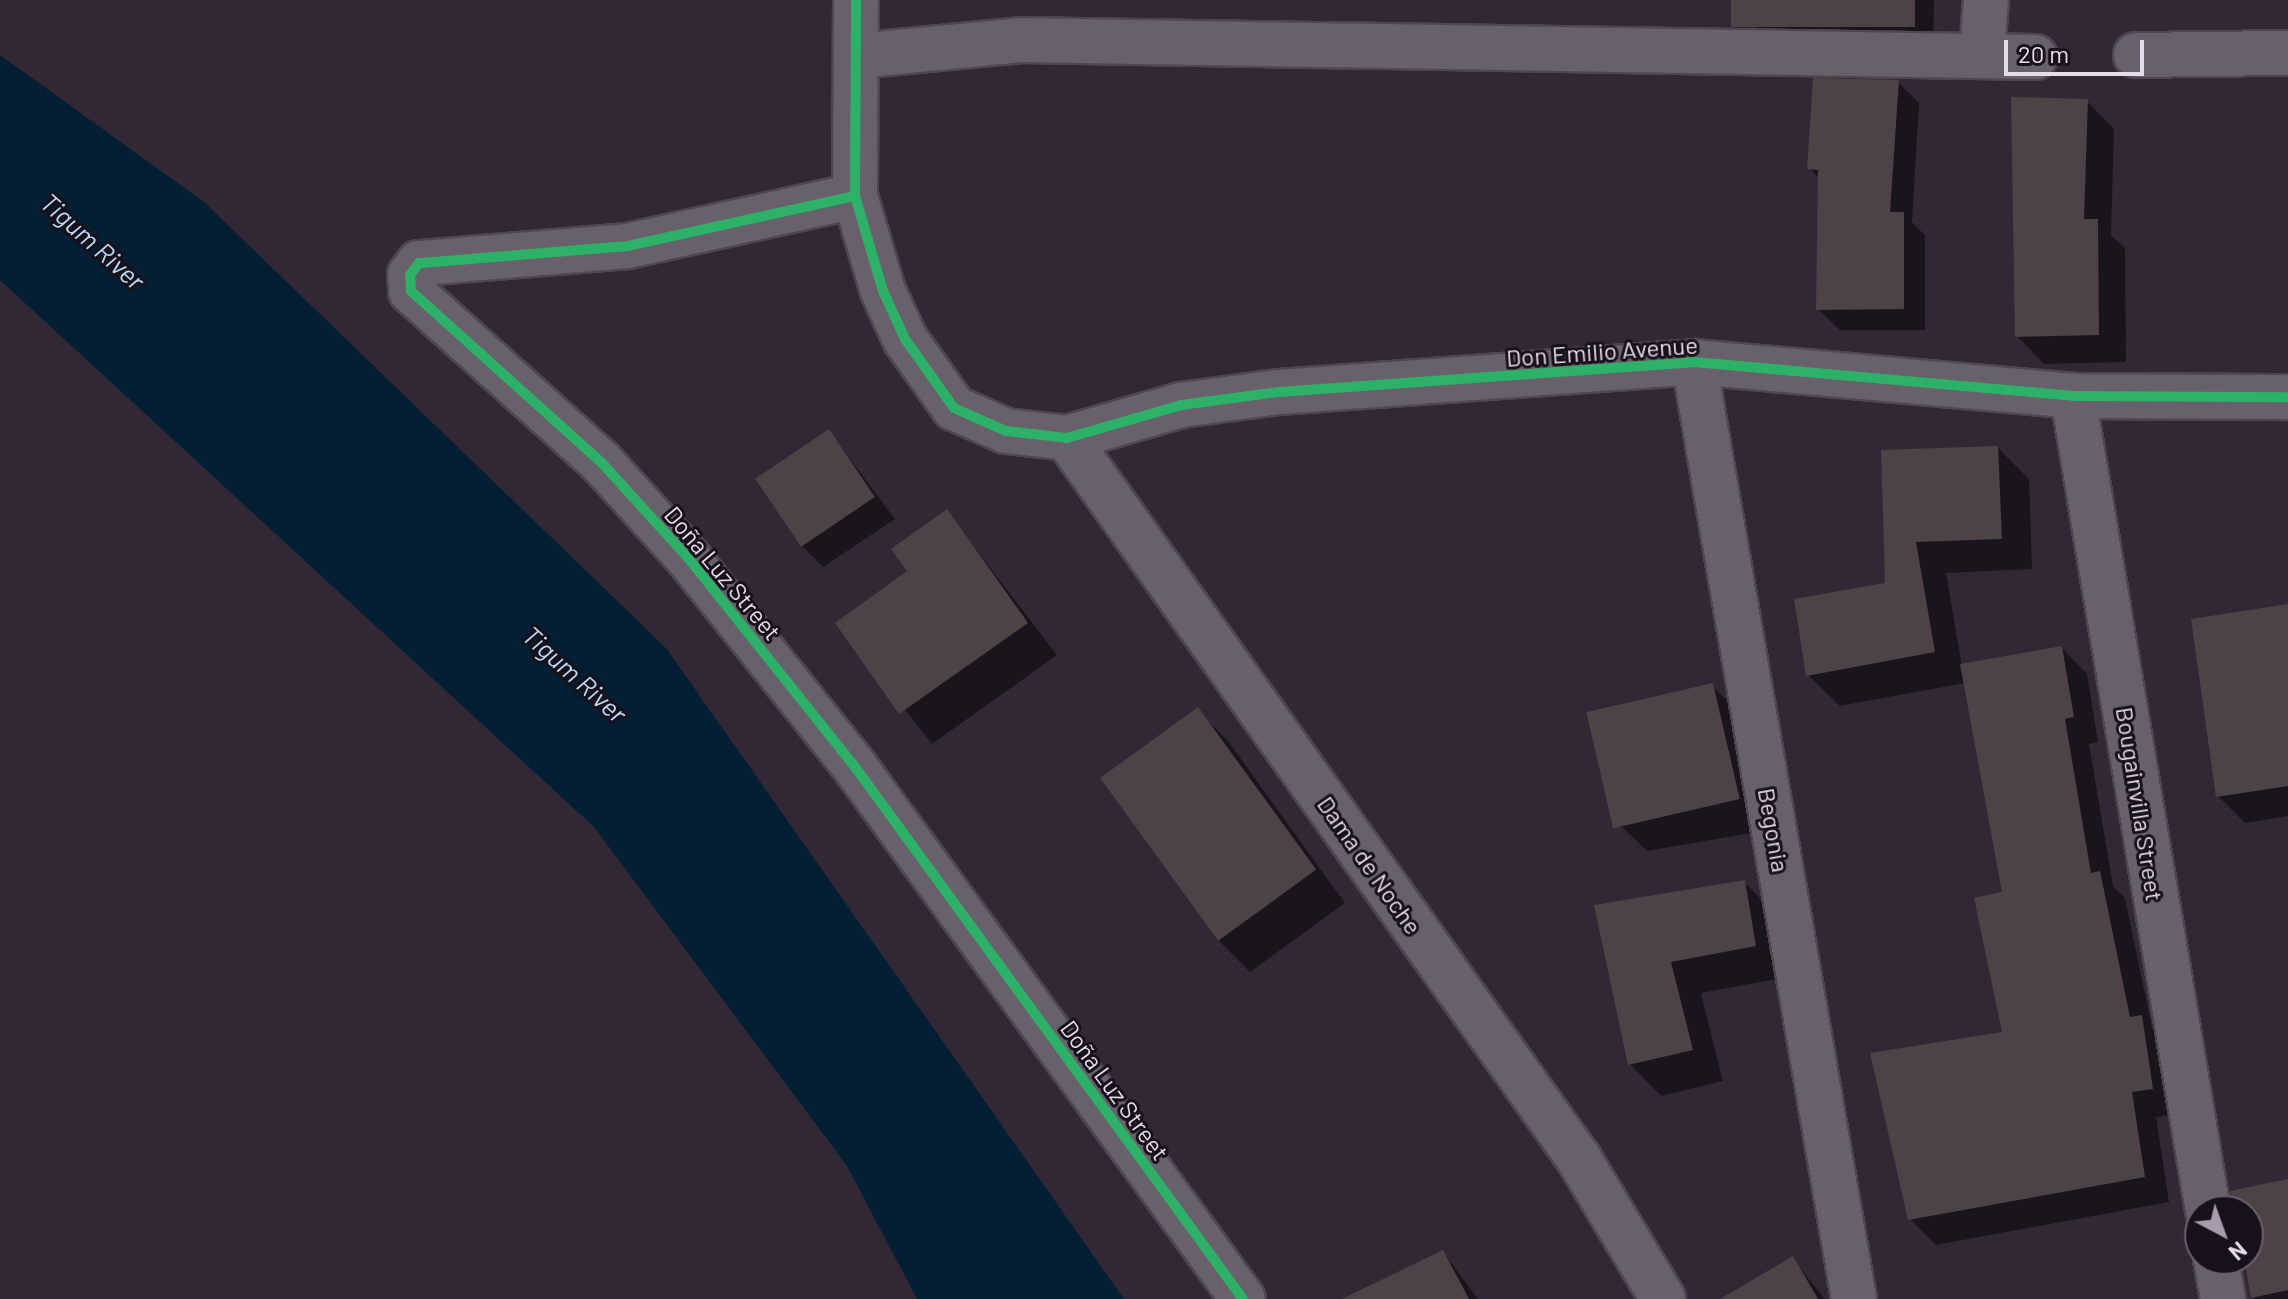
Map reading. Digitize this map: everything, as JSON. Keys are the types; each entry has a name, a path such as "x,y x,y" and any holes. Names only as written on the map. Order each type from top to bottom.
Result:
{"street":[{"path":"856,0 855,196 905,339 954,408 1006,431 1067,438"},
{"path":"1982,53 1986,0"},
{"path":"856,56 1021,40 1982,53 2035,57"},
{"path":"2136,55 2288,53"},
{"name":"Doña Luz Street","path":"855,196 628,246 419,263 410,275 411,291 602,463 689,559 855,767 1243,1299"},
{"name":"Don Emilio Avenue","path":"1067,438 1181,405 1279,392 1694,362 2073,396 2288,397"},
{"name":"Begonia","path":"1694,362 1854,1299"},
{"name":"Bougainvilla Street","path":"2073,396 2205,1195"},
{"name":"Dama de Noche","path":"1067,438 1579,1159 1663,1299"},
{"path":"2219,1275 2223,1299"}],"water":[{"name":"Tigum River","path":"0,55 204,202 666,648 1124,1299 917,1299 847,1166 594,827 0,280"}],"building":[{"path":"1731,0 1915,0 1915,27 1731,27"},
{"path":"1813,78 1899,80 1890,212 1904,212 1904,309 1816,310 1818,170 1807,169"},
{"path":"2011,97 2088,99 2084,219 2098,219 2099,335 2015,337"},
{"path":"829,429 875,497 801,547 755,479"},
{"path":"1998,446 2002,539 1916,542 1935,652 1806,676 1794,599 1885,583 1881,450"},
{"path":"947,509 1028,623 899,714 835,623 907,571 891,549"},
{"path":"2288,604 2288,786 2216,797 2191,619"},
{"path":"2062,646 2074,717 2065,719 2091,873 2100,871 2130,1017 2142,1015 2153,1089 2132,1092 2145,1177 1908,1220 1870,1053 2002,1032 1974,898 2002,892 1960,664"},
{"path":"1713,683 1740,799 1613,828 1586,712"},
{"path":"1198,707 1316,870 1218,941 1100,778"},
{"path":"1745,880 1756,946 1671,962 1693,1050 1628,1065 1594,905"},
{"path":"2288,1179 2288,1290 2251,1298 2247,1275 2264,1275 2264,1195 2231,1195 2230,1191"},
{"path":"1443,1250 1469,1299 1342,1299"},
{"path":"1793,1256 1818,1299 1720,1299"}],"cycle path":[{"path":"856,0 855,196 883,291 905,339 954,408 1006,431 1067,438 1181,405 1279,392 1694,362 2073,396 2288,397"},
{"path":"855,196 628,246 419,263 410,275 411,291 602,463 689,559 855,767 1243,1299"}]}
